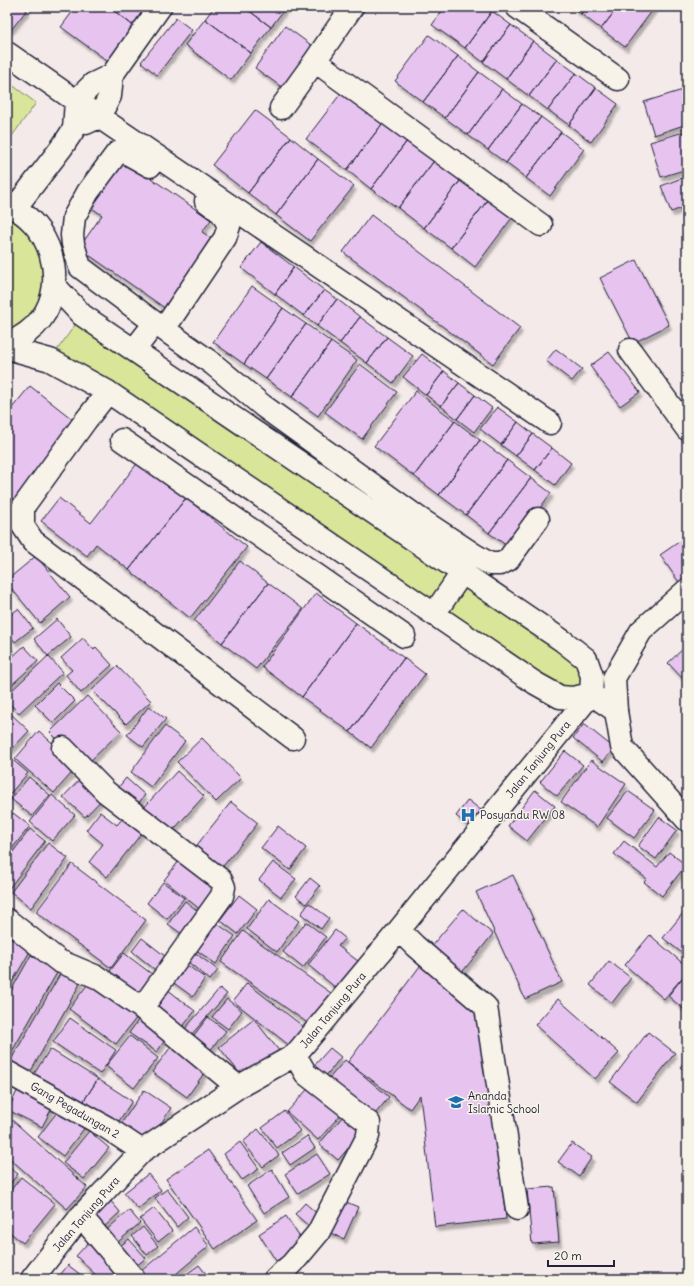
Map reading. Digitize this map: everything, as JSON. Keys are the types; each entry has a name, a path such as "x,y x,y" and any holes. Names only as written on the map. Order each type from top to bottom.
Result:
{"street":[{"path":"7,347 29,333 42,318 52,296 54,285 54,266 49,248 34,223 11,206 62,147 74,129 76,102 93,84 112,75 160,7"},
{"path":"281,108 352,7"},
{"path":"517,7 618,79"},
{"path":"7,53 98,117 550,423"},
{"path":"315,61 541,225"},
{"path":"74,129 98,117 110,96 112,75"},
{"path":"134,350 159,326 225,238 228,226 222,213 186,188 125,152 117,153 88,192 74,217 72,234 73,244 80,267 159,326 213,364 412,526 462,573 586,659 592,676 591,694"},
{"path":"54,285 82,315 195,391 412,526 473,554 490,564 500,564 508,560 538,519"},
{"path":"7,347 50,360 108,392 535,683 560,697 574,698 591,694 616,711"},
{"path":"630,350 687,429"},
{"path":"195,391 213,364"},
{"path":"108,392 23,507 23,526 33,541 293,738"},
{"path":"145,456 164,430"},
{"path":"122,440 404,636"},
{"path":"434,614 462,573"},
{"path":"357,604 376,575"},
{"path":"687,590 641,631 614,678 616,711 622,747 687,820"},
{"name":"Jalan Tanjung Pura","path":"32,1279 81,1216 142,1151 238,1087 295,1055 591,694"},
{"path":"63,748 106,792 221,880 224,887 222,896 142,1008"},
{"path":"7,920 59,961 97,977 142,1008 238,1087"},
{"path":"399,930 415,946 486,1007 517,1209"},
{"path":"276,1279 292,1264 318,1233 368,1136 369,1123 306,1074 295,1055"},
{"name":"Gang Pegadungan 2","path":"7,1072 106,1127 142,1151"},
{"path":"81,1216 134,1279"}],"green space":[{"path":"7,81 36,103 7,143"},
{"path":"7,205 34,223 54,285 7,345"},
{"path":"82,315 586,659 591,694 535,683 50,360"}],"building":[{"path":"7,7 29,7 11,30 7,27"},
{"path":"76,7 109,7 135,27 109,62 61,27"},
{"path":"109,7 149,7 135,27"},
{"path":"214,7 244,7 271,27 251,53 205,19"},
{"path":"244,7 286,7 271,27"},
{"path":"445,7 486,7 492,11 465,48 432,25"},
{"path":"572,7 586,7 581,14"},
{"path":"586,7 618,7 601,29 581,14"},
{"path":"618,7 655,7 625,47 601,29"},
{"path":"492,11 511,25 483,62 465,48"},
{"path":"176,18 192,30 157,75 141,62"},
{"path":"205,19 251,53 231,80 185,45"},
{"path":"511,25 533,41 506,79 483,62"},
{"path":"285,26 318,50 287,91 255,68"},
{"path":"429,35 458,56 423,102 395,81"},
{"path":"533,41 557,59 529,96 506,79"},
{"path":"458,56 479,72 445,118 423,102"},
{"path":"557,59 576,73 548,110 529,96"},
{"path":"479,72 502,89 468,135 445,118"},
{"path":"576,73 596,88 569,125 548,110"},
{"path":"345,88 386,119 347,170 306,139"},
{"path":"596,88 618,104 591,142 569,125"},
{"path":"502,89 522,104 488,150 468,135"},
{"path":"686,89 687,124 654,135 644,102"},
{"path":"522,104 541,117 506,163 488,150"},
{"path":"255,110 291,137 248,193 212,165"},
{"path":"541,117 561,132 526,178 506,163"},
{"path":"386,119 410,137 371,189 347,170"},
{"path":"687,131 687,169 661,177 650,142"},
{"path":"561,132 584,149 550,196 526,178"},
{"path":"291,137 318,159 276,215 248,193"},
{"path":"410,137 437,157 398,208 371,189"},
{"path":"437,157 463,177 424,228 398,208"},
{"path":"122,158 211,220 202,232 217,242 169,311 79,248 102,215 89,206"},
{"path":"318,159 354,186 310,241 276,215"},
{"path":"687,176 687,206 671,212 661,186"},
{"path":"463,177 490,197 451,248 424,228"},
{"path":"490,197 514,215 475,267 451,248"},
{"path":"687,207 687,230 680,209"},
{"path":"371,215 520,328 493,364 343,252"},
{"path":"261,242 294,267 275,294 241,268"},
{"path":"636,260 669,325 633,343 600,278"},
{"path":"294,267 324,290 304,316 275,294"},
{"path":"252,286 283,308 244,364 213,342"},
{"path":"324,290 337,299 317,326 304,316"},
{"path":"337,299 360,317 340,343 317,326"},
{"path":"283,308 306,324 266,379 244,364"},
{"path":"360,317 387,337 367,363 340,343"},
{"path":"306,324 331,342 292,397 266,379"},
{"path":"387,337 413,356 393,383 367,363"},
{"path":"331,342 357,360 318,416 292,397"},
{"path":"556,349 582,369 572,381 546,361"},
{"path":"609,352 640,392 620,406 590,366"},
{"path":"422,354 444,371 426,395 403,377"},
{"path":"360,364 397,392 362,439 325,412"},
{"path":"444,371 459,383 441,406 426,395"},
{"path":"459,383 475,395 457,419 441,406"},
{"path":"30,386 76,422 15,500 7,494 7,414"},
{"path":"416,391 455,421 414,476 374,446"},
{"path":"475,395 492,408 474,432 457,419"},
{"path":"497,407 518,422 501,445 480,429"},
{"path":"455,421 480,440 439,495 414,476"},
{"path":"518,422 533,434 516,456 501,445"},
{"path":"533,434 552,448 535,470 516,456"},
{"path":"480,440 507,460 466,515 439,495"},
{"path":"552,448 571,463 555,485 535,470"},
{"path":"507,460 531,478 489,533 466,515"},
{"path":"139,461 186,498 129,570 96,544 87,556 41,521 59,498 91,523"},
{"path":"531,478 551,493 510,548 489,533"},
{"path":"186,498 247,547 190,618 129,570"},
{"path":"686,537 687,581 681,585 660,555"},
{"path":"36,556 70,597 40,623 7,583 7,580"},
{"path":"240,561 268,583 222,643 194,621"},
{"path":"268,583 303,609 256,669 222,643"},
{"path":"316,593 356,623 302,697 262,667"},
{"path":"18,609 33,628 15,642 7,631 7,617"},
{"path":"57,619 71,637 48,656 34,639"},
{"path":"356,623 404,658 350,732 302,697"},
{"path":"83,638 94,650 96,647 112,665 81,693 66,675 72,670 61,658"},
{"path":"7,641 12,647 7,652"},
{"path":"687,645 687,679 685,681 668,663"},
{"path":"24,646 38,661 7,689 7,662"},
{"path":"48,656 63,672 19,713 7,701 7,695"},
{"path":"404,658 425,674 371,748 350,732"},
{"path":"117,666 151,701 126,724 92,690"},
{"path":"57,683 75,701 53,723 35,705"},
{"path":"87,696 121,731 84,767 50,732"},
{"path":"149,706 166,719 143,747 127,735"},
{"path":"7,710 29,731 11,750 7,746"},
{"path":"584,724 614,748 603,762 573,738"},
{"path":"165,726 185,741 151,787 131,772"},
{"path":"39,731 78,766 54,793 15,759"},
{"path":"202,738 241,778 216,802 177,762"},
{"path":"565,751 583,765 557,796 540,782"},
{"path":"7,755 28,773 7,797"},
{"path":"591,760 626,784 597,827 561,802"},
{"path":"177,771 204,796 166,838 139,813"},
{"path":"86,773 108,793 85,817 63,797"},
{"path":"29,777 50,795 32,816 11,799"},
{"path":"126,778 145,795 132,811 113,794"},
{"path":"535,790 555,806 527,841 508,826"},
{"path":"628,791 655,810 634,838 607,818"},
{"path":"52,795 75,815 52,841 30,822"},
{"path":"468,800 482,811 470,827 456,816"},
{"path":"231,802 258,823 219,871 193,850"},
{"path":"100,812 117,825 126,814 145,829 107,877 89,862 103,844 86,830"},
{"path":"13,813 30,826 7,855 7,820"},
{"path":"659,817 677,830 656,859 638,846"},
{"path":"278,826 306,848 290,870 261,848"},
{"path":"30,829 45,841 7,891 7,860"},
{"path":"624,841 657,867 669,852 686,865 662,896 644,882 647,879 614,854"},
{"path":"48,843 68,858 31,908 11,892"},
{"path":"183,856 221,887 202,911 164,880"},
{"path":"273,862 296,879 281,897 259,880"},
{"path":"72,864 146,920 111,968 36,912"},
{"path":"513,875 562,982 525,999 476,892"},
{"path":"310,878 320,886 306,904 296,896"},
{"path":"163,882 184,898 167,919 147,903"},
{"path":"239,895 257,909 238,934 220,920"},
{"path":"269,899 299,921 277,952 247,929"},
{"path":"185,901 203,915 186,937 168,924"},
{"path":"309,903 329,918 321,929 301,914"},
{"path":"687,908 687,957 663,938"},
{"path":"463,909 493,934 459,976 428,950"},
{"path":"212,920 235,936 216,964 192,947"},
{"path":"306,922 326,937 303,968 283,952"},
{"path":"335,930 345,938 338,946 358,961 336,988 308,965"},
{"path":"7,931 33,946 7,991"},
{"path":"243,931 331,993 309,1024 221,962"},
{"path":"650,935 687,967 687,972 664,999 625,965"},
{"path":"142,938 170,960 159,973 132,951"},
{"path":"194,952 218,970 210,980 187,961"},
{"path":"124,953 161,981 144,1003 107,975"},
{"path":"31,955 58,971 7,1060 7,998"},
{"path":"180,960 205,978 193,997 167,978"},
{"path":"609,961 631,978 612,1003 590,985"},
{"name":"Ananda Islamic School","path":"420,966 481,1011 506,1219 435,1227 420,1095 410,1109 348,1062"},
{"path":"63,969 82,980 27,1078 7,1067"},
{"path":"687,972 687,1009 686,1011 668,996"},
{"path":"93,977 140,1013 116,1044 69,1009"},
{"path":"247,983 304,1027 290,1046 233,1001"},
{"path":"220,988 227,994 191,1035 184,1030"},
{"path":"167,989 195,1011 180,1030 152,1008"},
{"path":"227,999 242,1011 228,1029 212,1017"},
{"path":"558,999 619,1053 595,1079 535,1025"},
{"path":"142,1015 169,1034 157,1052 129,1033"},
{"path":"208,1017 226,1031 208,1053 191,1039"},
{"path":"70,1018 116,1050 100,1074 53,1042"},
{"path":"254,1019 280,1052 245,1080 219,1047"},
{"path":"648,1032 675,1053 637,1102 610,1082"},
{"path":"130,1036 158,1058 134,1088 106,1066"},
{"path":"176,1040 210,1065 187,1097 152,1072"},
{"path":"330,1048 341,1057 325,1077 313,1067"},
{"path":"50,1049 98,1079 81,1105 34,1074"},
{"path":"687,1059 687,1074 680,1067"},
{"path":"345,1060 389,1097 371,1119 326,1082"},
{"path":"98,1079 132,1101 115,1127 81,1105"},
{"path":"313,1083 344,1111 318,1140 287,1112"},
{"path":"20,1085 55,1102 42,1127 8,1110"},
{"path":"144,1090 171,1108 147,1145 119,1127"},
{"path":"61,1107 86,1126 63,1156 38,1137"},
{"path":"285,1111 300,1131 277,1148 262,1128"},
{"path":"345,1114 364,1130 338,1160 319,1144"},
{"path":"10,1118 87,1187 67,1209 7,1156 7,1121"},
{"path":"258,1129 279,1155 263,1167 243,1142"},
{"path":"89,1131 109,1148 84,1179 63,1163"},
{"path":"307,1136 315,1148 290,1165 282,1153"},
{"path":"240,1142 259,1169 242,1180 224,1154"},
{"path":"572,1143 592,1157 579,1176 558,1162"},
{"path":"208,1150 257,1220 215,1249 166,1179"},
{"path":"317,1154 330,1174 298,1194 285,1174"},
{"path":"7,1165 18,1174 7,1187"},
{"path":"272,1169 289,1197 264,1213 247,1186"},
{"path":"148,1174 161,1190 138,1209 124,1193"},
{"path":"21,1177 55,1204 23,1243 7,1230 7,1195"},
{"path":"554,1187 559,1242 532,1244 527,1189"},
{"path":"167,1189 188,1217 177,1227 155,1198"},
{"path":"109,1199 120,1212 100,1231 88,1217"},
{"path":"339,1199 358,1207 344,1239 326,1231"},
{"path":"305,1203 321,1217 311,1228 295,1214"},
{"path":"154,1208 172,1231 158,1242 140,1219"},
{"path":"129,1210 140,1223 112,1247 102,1234"},
{"path":"286,1216 304,1244 276,1261 259,1234"},
{"path":"143,1227 158,1246 147,1255 132,1236"},
{"path":"194,1227 209,1246 170,1279 137,1279 135,1276"},
{"path":"129,1239 146,1258 130,1271 114,1251"},
{"path":"88,1243 126,1279 100,1279 76,1256"},
{"path":"68,1265 86,1279 57,1279"},
{"path":"199,1265 210,1279 180,1279"}],"place":[{"name":"Posyandu RW 08","path":"468,815"},
{"name":"Ananda Islamic School","path":"456,1102"}]}
